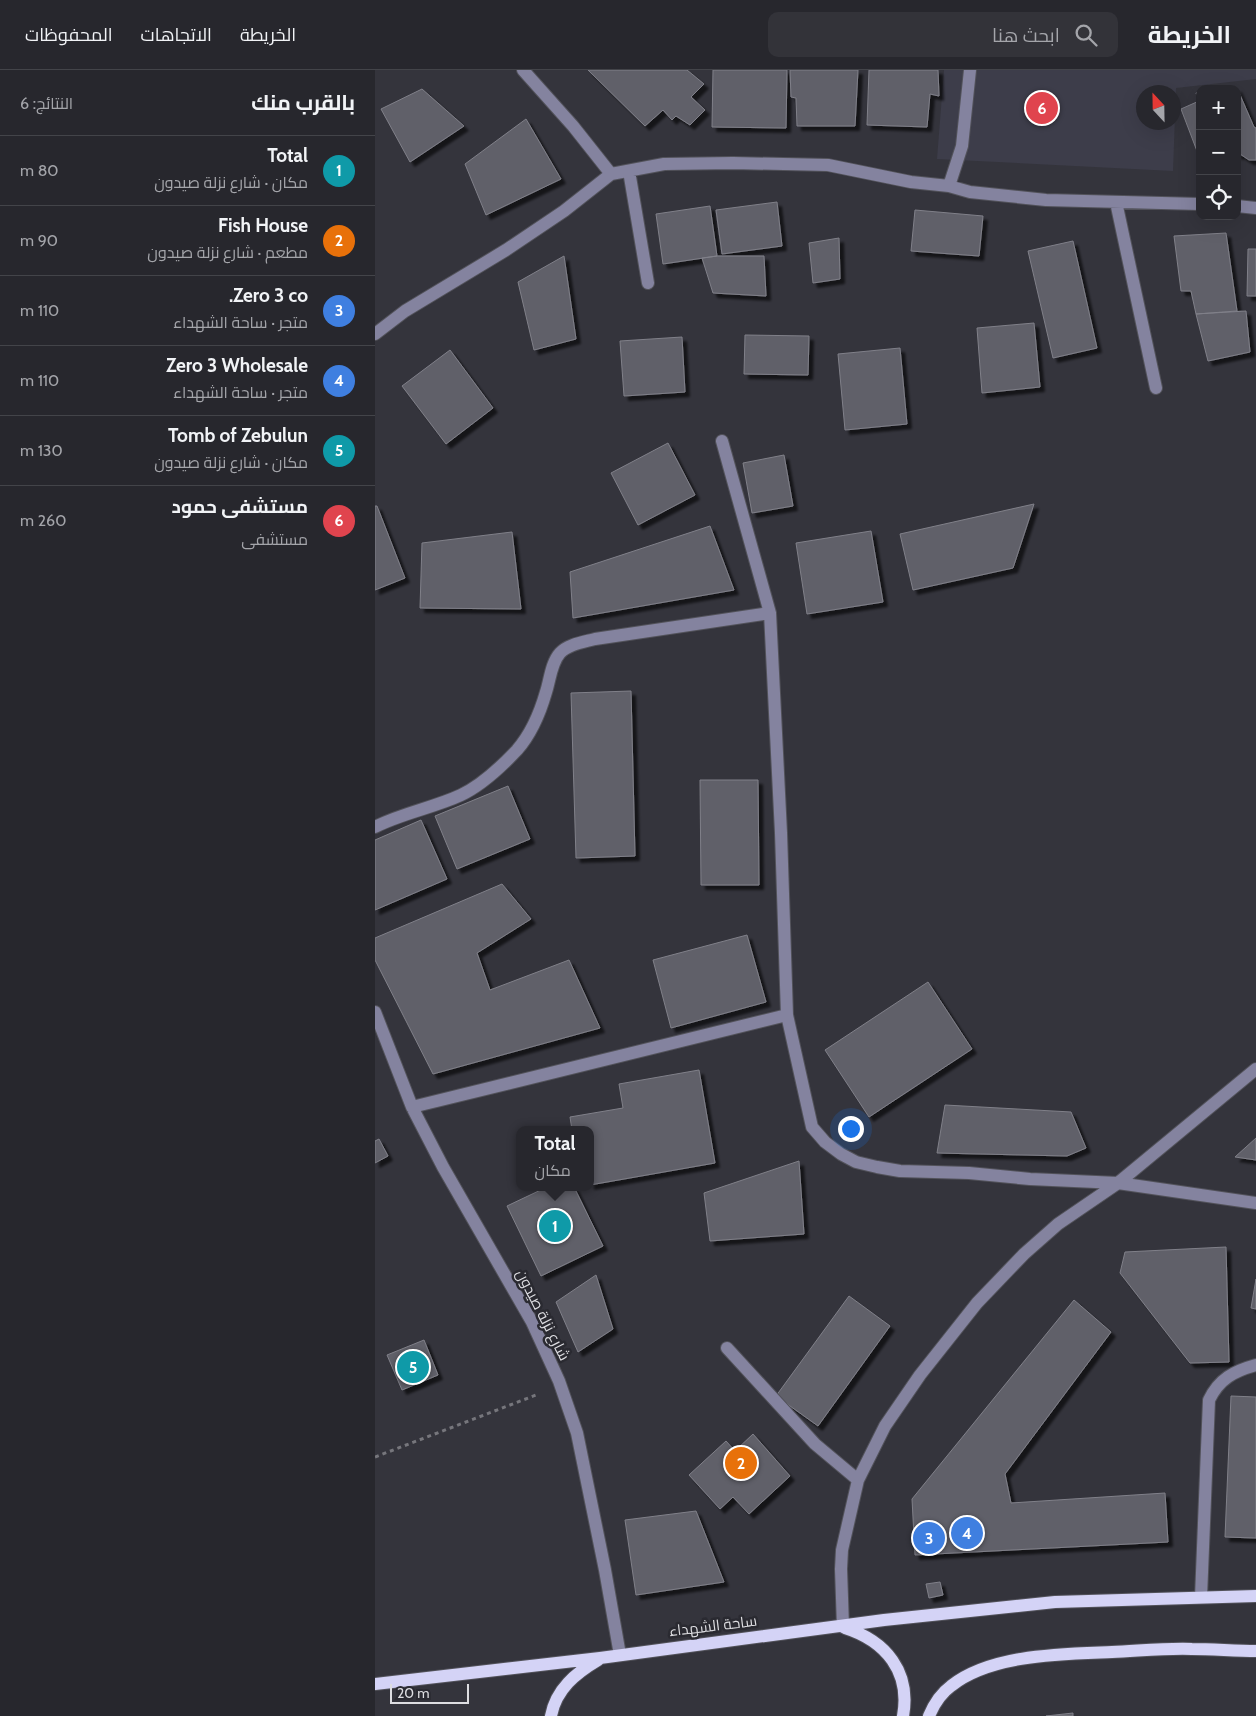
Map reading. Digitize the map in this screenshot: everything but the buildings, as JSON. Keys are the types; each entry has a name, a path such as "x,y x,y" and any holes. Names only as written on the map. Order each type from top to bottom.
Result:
{"main road":[{"name":"ساحة الشهداء","path":"375,1684 600,1658 942,1614 1055,1602 1256,1596"},
{"path":"843,1627 860,1632 876,1642 889,1654 898,1670 904,1687 905,1705 903,1716"},
{"path":"929,1716 939,1696 964,1678 1003,1664 1044,1655 1191,1649 1256,1651"},
{"path":"551,1716 557,1698 574,1675 600,1658"}],"street":[{"path":"523,70 573,126 611,174"},
{"path":"949,186 963,146 970,70"},
{"path":"375,334 405,311 506,250 564,211 611,174 664,164 828,165 911,182 949,186 970,192 1046,200 1196,204"},
{"path":"629,171 648,283"},
{"path":"1116,202 1156,388"},
{"path":"1241,206 1256,208"},
{"path":"722,441 770,613 781,833 787,1015 812,1127 825,1142 841,1154 857,1162 877,1168 900,1171 969,1173 1030,1179 1118,1183 1256,1203"},
{"path":"375,827 460,795 479,784 494,772 517,749 531,731 546,694 557,658 567,648 595,639 770,613"},
{"name":"شارع نزلة صيدون","path":"375,1012 412,1107 448,1175 532,1322 559,1382 577,1433 620,1655"},
{"path":"412,1107 787,1015"},
{"path":"843,1627 842,1550 857,1480 885,1426 920,1375 977,1303 1024,1254 1058,1224 1118,1183 1256,1069"},
{"path":"727,1348 815,1444 857,1480"},
{"path":"1201,1597 1209,1400 1215,1387 1225,1378 1244,1368 1256,1365"}],"path":[{"path":"375,1457 536,1395"}],"shaded area":[{"path":"944,70 1256,70 1256,79 1181,87 1181,85 1136,85 1136,130 1174,130 1173,171 937,159"}],"place":[{"name":"مستشفى حمود","path":"1042,108"},
{"name":"Total","path":"555,1226"},
{"name":"Tomb of Zebulun","path":"413,1367"},
{"name":"Fish House","path":"741,1463"},
{"name":"Zero 3 Wholesale","path":"967,1533"},
{"name":"Zero 3 co.","path":"929,1538"}]}
